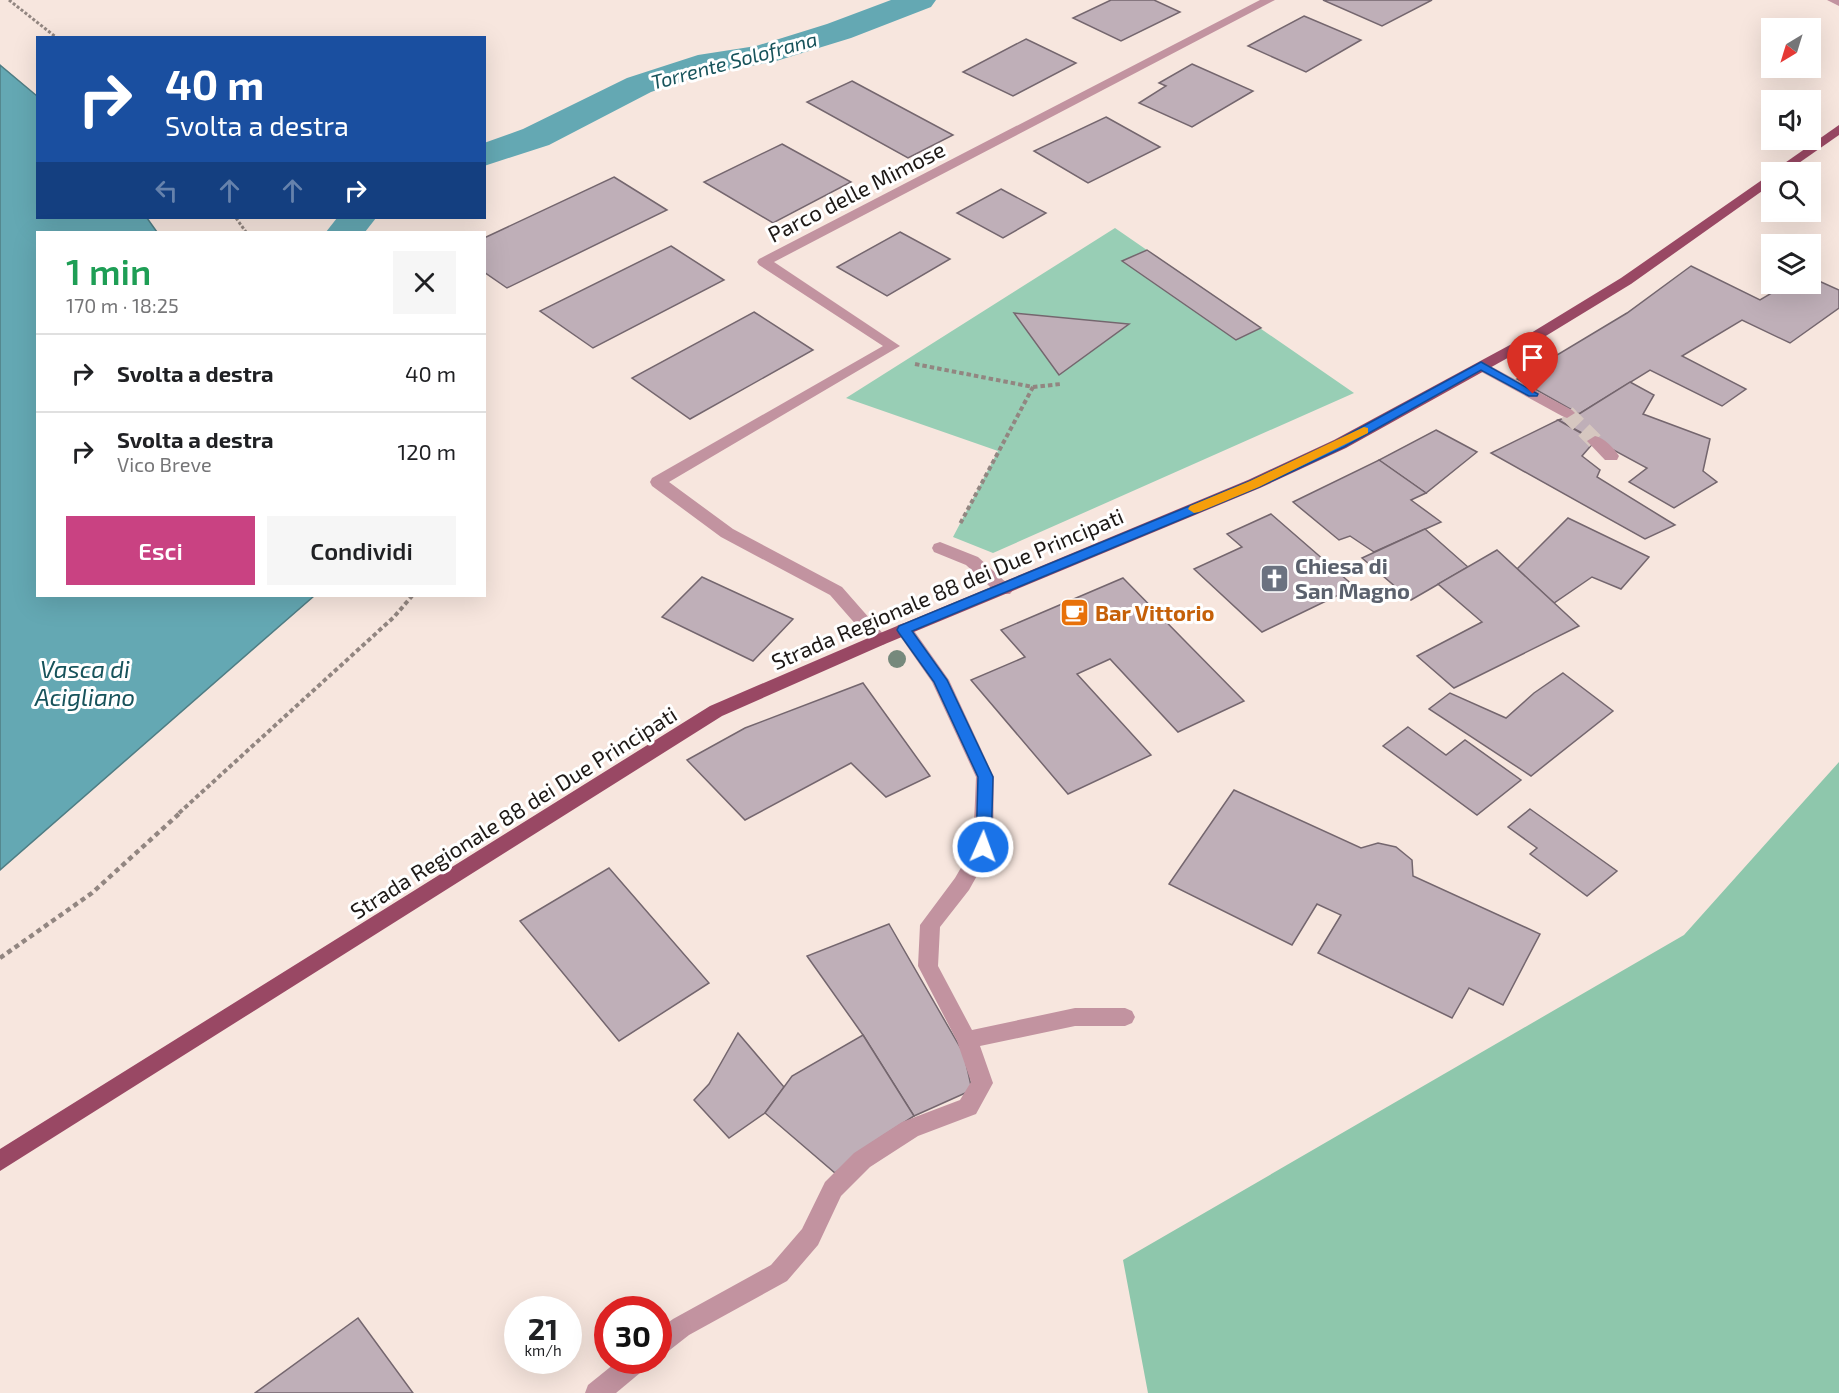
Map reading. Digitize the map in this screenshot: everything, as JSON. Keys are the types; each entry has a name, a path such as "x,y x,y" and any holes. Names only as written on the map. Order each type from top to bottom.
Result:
{"main road":[{"path":"1792,162 1839,129"},
{"name":"Strada Regionale 88 dei Due Principati","path":"0,1161 716,711 879,640 1004,590 1265,479 1340,444 1526,342 1626,281 1761,185"}],"street":[{"name":"Parco delle Mimose","path":"876,356 893,346 764,262 1269,0"},
{"path":"1833,0 1839,2"},
{"path":"876,356 658,482 727,533 836,591 879,640"},
{"path":"1481,366 1567,413"},
{"path":"1595,441 1611,456"},
{"path":"940,548 972,561 1004,590"},
{"path":"672,1334 779,1273 810,1237 833,1189 862,1160 910,1130 968,1107 982,1083 967,1040 928,966 930,925 962,884 983,847 986,777 940,680 904,630"},
{"path":"967,1040 1075,1017 1125,1017"},
{"path":"597,1393 621,1374"}],"path":[{"path":"9,0 54,36"},
{"path":"876,356 1033,387 1061,384"},
{"path":"958,528 1033,387"},
{"path":"0,957 31,938 92,893 394,617 411,597"}],"green space":[{"path":"1115,228 1354,393 993,553 953,537 998,451 846,398"},
{"path":"1839,762 1839,1393 1148,1393 1123,1260 1684,935"}],"water":[{"name":"Vasca di Acigliano","path":"0,65 36,95 36,219 148,219 156,231 36,231 36,597 313,597 0,870"}],"building":[{"path":"1111,0 1154,0 1180,12 1121,41 1073,18"},
{"path":"1323,0 1432,0 1382,26"},
{"path":"1304,16 1361,40 1306,72 1248,46"},
{"path":"1026,39 1076,63 1013,96 963,72"},
{"path":"1192,64 1253,91 1192,127 1139,103 1166,86 1159,83"},
{"path":"852,81 953,135 908,158 807,102"},
{"path":"1106,117 1160,147 1088,183 1034,151"},
{"path":"782,144 851,182 773,223 704,182"},
{"path":"614,177 667,210 507,288 486,273 486,237"},
{"path":"1001,189 1046,213 1003,238 957,213"},
{"path":"900,232 950,259 887,296 837,267"},
{"path":"671,246 724,280 593,348 540,311"},
{"path":"1147,250 1261,328 1236,340 1122,261"},
{"path":"1691,266 1760,300 1770,294 1821,294 1821,282 1839,290 1839,308 1790,343 1742,320 1682,356 1746,389 1722,406 1650,370 1579,414 1517,379 1627,313"},
{"path":"754,312 813,350 690,419 632,378"},
{"path":"1014,313 1129,324 1059,375"},
{"path":"1630,382 1654,395 1643,414 1710,439 1703,471 1717,482 1674,508 1629,482 1647,468 1558,420 1579,414"},
{"path":"1558,420 1595,441 1582,456 1600,470 1597,477 1675,525 1645,539 1491,453"},
{"path":"1436,430 1477,452 1426,493 1379,460"},
{"path":"1379,460 1426,493 1411,500 1441,522 1374,552 1350,536 1339,540 1293,502"},
{"name":"Chiesa di San Magno","path":"1271,514 1355,587 1262,632 1194,569 1242,547 1227,534"},
{"path":"1568,518 1649,557 1621,589 1592,577 1554,603 1517,569"},
{"path":"1425,529 1468,567 1411,600 1362,558"},
{"path":"1497,550 1579,626 1454,688 1417,656 1482,622 1438,584"},
{"path":"702,577 793,619 753,661 662,617"},
{"path":"1123,578 1244,701 1178,732 1110,659 1077,674 1151,755 1068,794 971,680 1025,657 1001,630"},
{"path":"1563,673 1613,711 1531,776 1429,709 1450,693 1506,718 1534,693"},
{"path":"863,683 930,776 886,797 851,763 745,820 687,760 745,728"},
{"path":"1408,727 1446,755 1465,740 1521,780 1477,815 1383,746"},
{"path":"1234,790 1361,848 1378,843 1396,847 1412,860 1413,876 1540,934 1503,1005 1469,988 1452,1018 1318,953 1341,915 1317,904 1292,945 1169,884"},
{"path":"1530,809 1617,871 1587,896 1530,854 1537,848 1508,827"},
{"path":"609,868 709,983 619,1041 520,921"},
{"path":"889,924 964,1054 972,1090 914,1116 863,1035 807,956"},
{"path":"738,1033 784,1087 765,1113 729,1138 694,1100 709,1084"},
{"path":"863,1035 914,1116 869,1145 835,1173 765,1113 792,1076"},
{"path":"358,1318 413,1393 255,1393"}],"waterway":[{"name":"Torrente Solofrana","path":"486,154 536,137 639,85 698,65 761,55 839,31 920,0"},
{"name":"Torrente Solofrana","path":"346,231 356,219"}],"tunnel":[{"path":"1567,413 1595,441"}],"slow traffic":[{"path":"1194,509 1254,484 1364,431"}],"place":[{"name":"Chiesa di San Magno","path":"1274,578"},
{"name":"Bar Vittorio","path":"1074,612"}],"route":[{"path":"983,847 986,777 940,680 904,630 1254,484 1340,444 1481,366 1533,394"}]}
